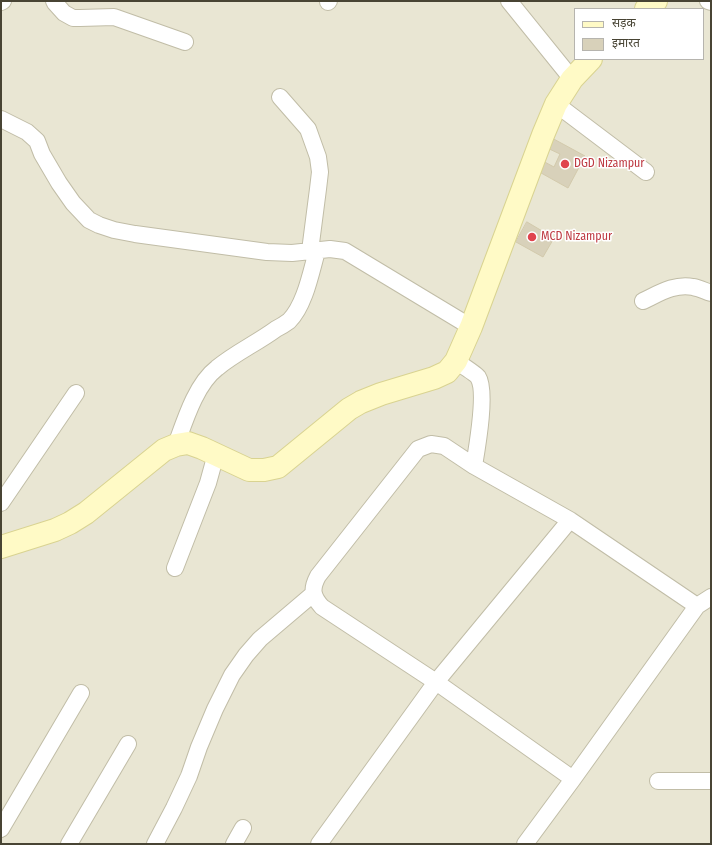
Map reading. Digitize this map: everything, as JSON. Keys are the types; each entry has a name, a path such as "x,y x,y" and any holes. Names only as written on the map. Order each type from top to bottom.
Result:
{"street":[{"path":"54,1 64,13 73,18 114,17 185,42"},
{"path":"509,1 572,79"},
{"path":"647,8 656,1"},
{"path":"1,547 55,530 70,523 86,513 164,450 176,445 188,443 216,454 249,470 264,470 278,467 349,409 361,402 434,378 446,372 456,361 471,327 556,104 572,79 589,60"},
{"path":"176,445 185,419 207,378 216,368 268,336 289,320 298,308 304,296 313,251 320,172 318,157 308,128 280,97"},
{"path":"556,104 646,172"},
{"path":"1,119 27,132 37,142 42,154 59,183 73,203 89,220 99,225 114,230 135,234 267,252 292,253 330,249 345,251 471,327"},
{"path":"643,301 671,288 680,286 692,287 711,293"},
{"path":"456,361 478,377 482,390 482,403 474,466"},
{"path":"1,503 76,393"},
{"path":"573,779 436,682 322,607 317,602 313,594 314,584 318,576 418,449 431,444 444,446 474,466 570,520 698,606"},
{"path":"175,568 208,483 216,454"},
{"path":"319,844 436,682 570,520"},
{"path":"155,844 189,776 201,740 232,675 246,655 260,639 313,594"},
{"path":"525,844 698,606 711,597"},
{"path":"1,829 81,693"},
{"path":"69,844 128,744"},
{"path":"658,781 711,781"},
{"path":"234,844 243,828"}],"shaded area":[{"path":"1,1 711,1 711,844 1,844"}],"building":[{"path":"550,137 585,156 568,188 534,169 539,159 554,167 560,154 545,147"},
{"path":"527,222 554,238 543,257 516,242"}],"place":[{"name":"DGD Nizampur","path":"565,164"},
{"name":"MCD Nizampur","path":"532,237"}]}
